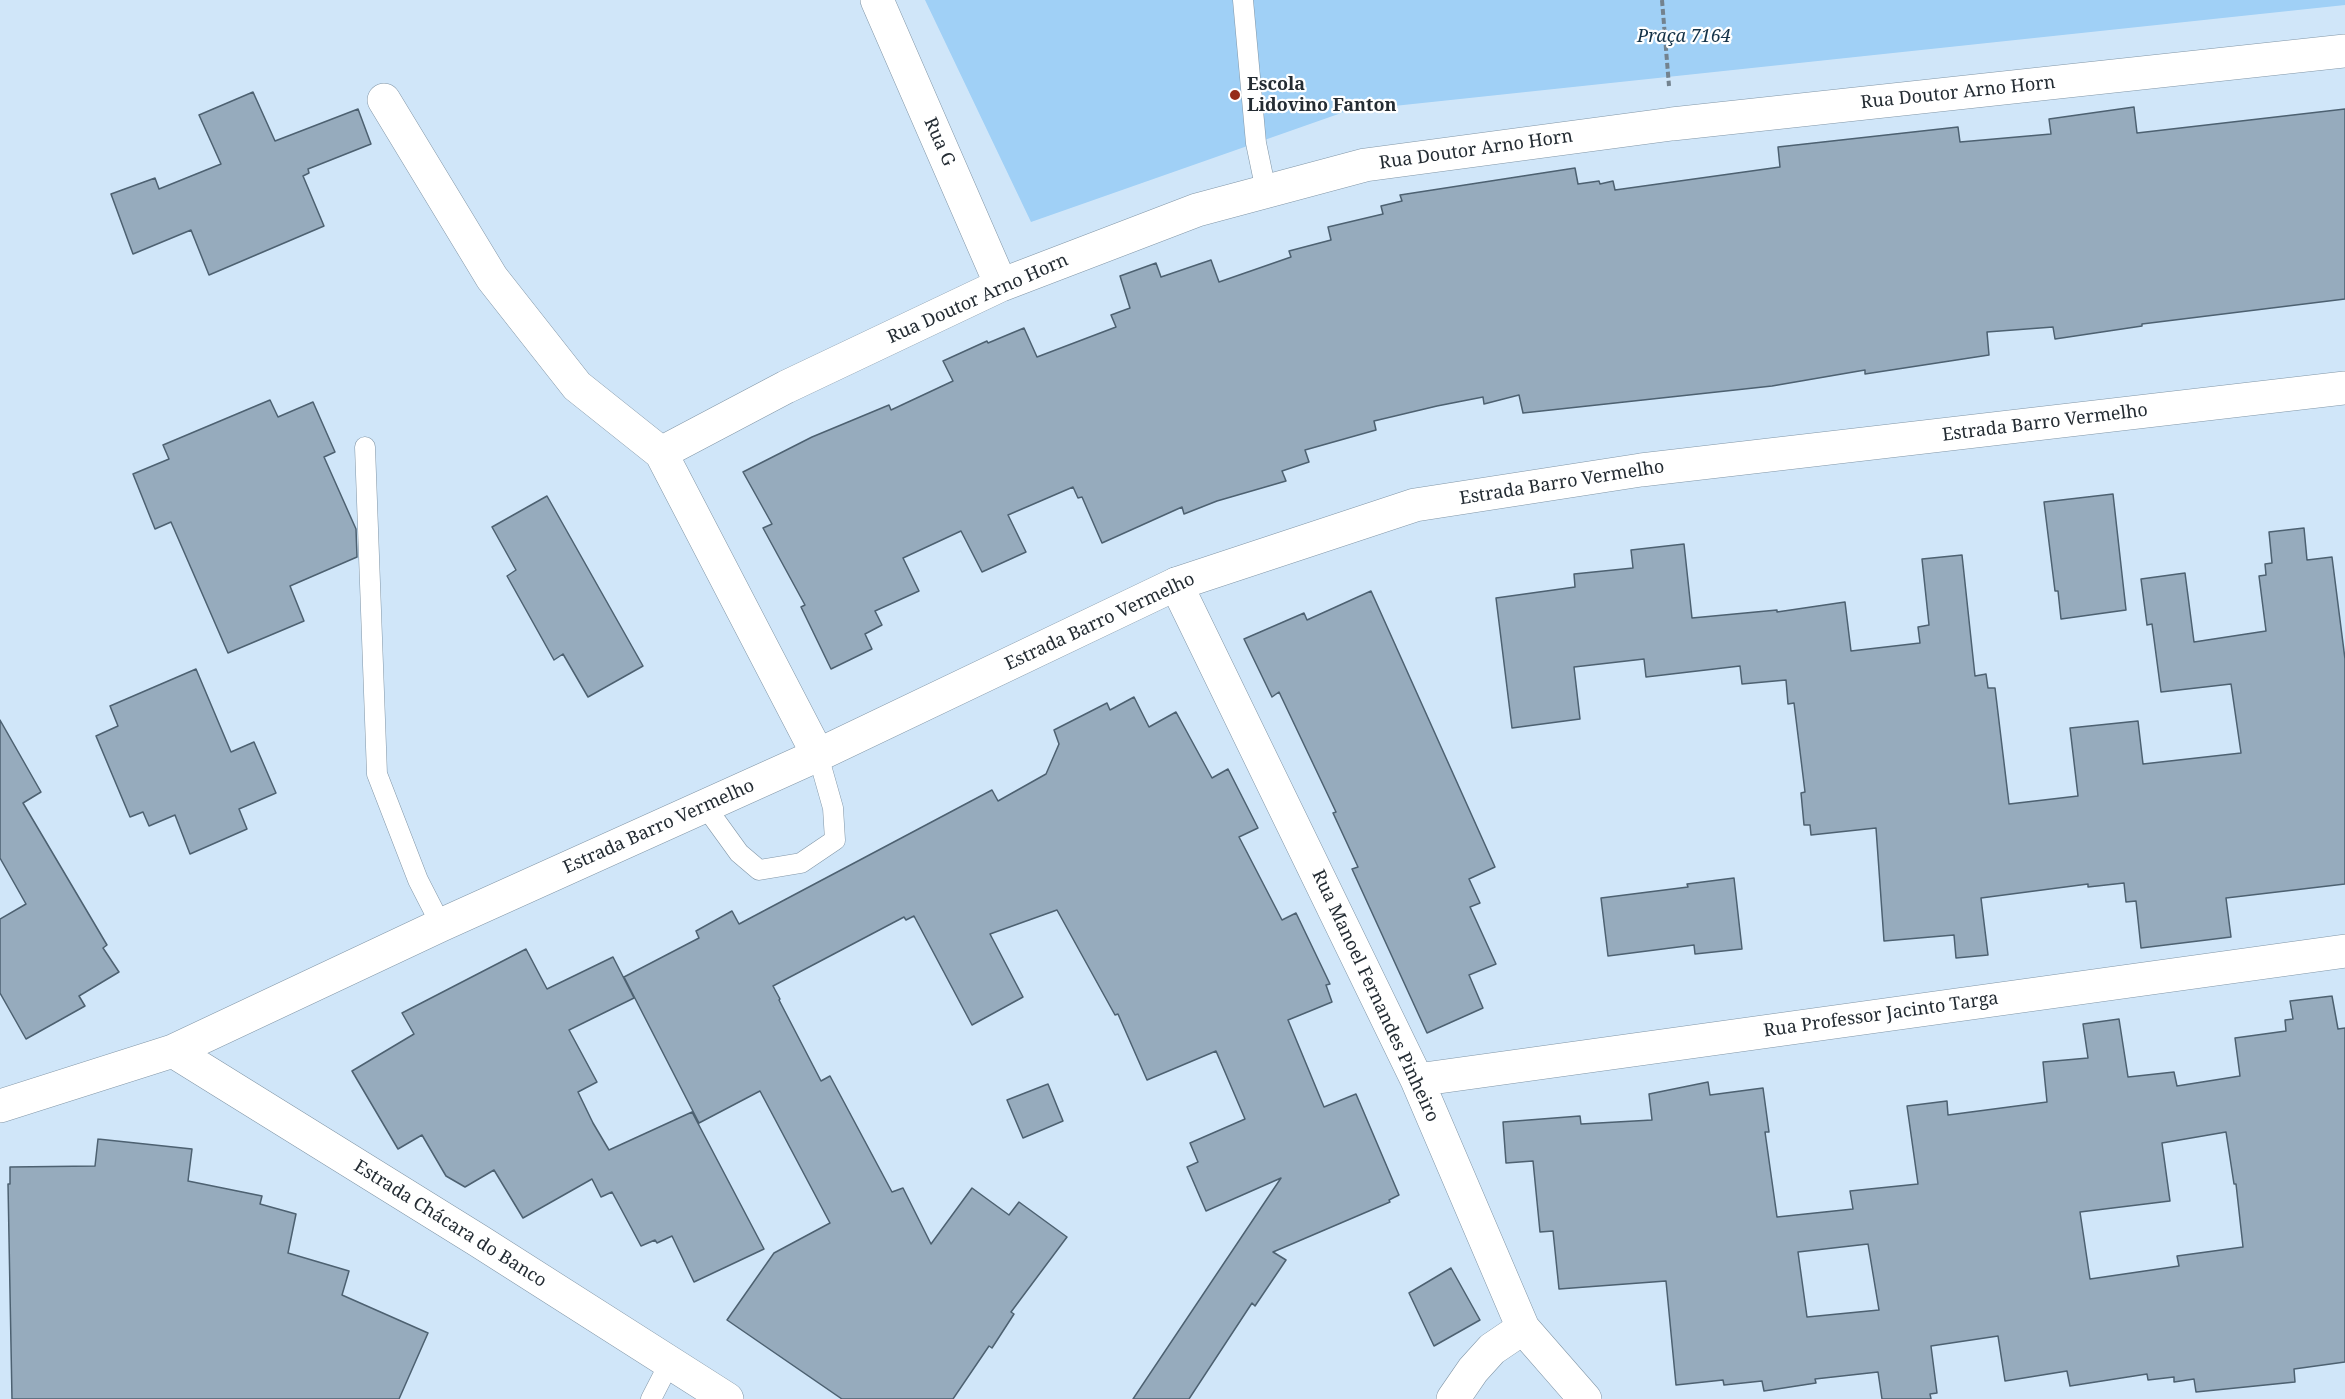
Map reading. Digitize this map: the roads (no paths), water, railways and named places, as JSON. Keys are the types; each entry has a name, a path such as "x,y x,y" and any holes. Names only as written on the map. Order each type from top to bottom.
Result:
{"street":[{"name":"Rua G","path":"877,0 1001,285"},
{"name":"Rua Doutor Arno Horn","path":"661,453 786,387 1001,285 1197,210 1365,165 1672,124 2345,51"},
{"path":"384,100 492,278 577,386 661,453 818,755"},
{"name":"Estrada Barro Vermelho","path":"0,1106 172,1051 441,925 818,755 1176,584 1414,506 1653,469 2345,388"},
{"name":"Rua Manoel Fernandes Pinheiro","path":"1176,584 1416,1080 1524,1328 1585,1399"},
{"name":"Rua Professor Jacinto Targa","path":"1416,1080 2345,951"},
{"name":"Estrada Chácara do Banco","path":"172,1051 727,1399"},
{"path":"1453,1399 1492,1348 1524,1328"}],"lane":[{"path":"1244,0 1256,143 1266,191"},
{"path":"365,447 377,774 418,880 441,925"},
{"path":"705,806 739,853 759,870 801,863 836,840 833,808 818,755"},
{"path":"651,1399 669,1362"}],"place":[{"name":"Escola Lidovino Fanton","path":"1235,95"}],"park label":[{"name":"Praça 7164","path":"1684,37"}]}
